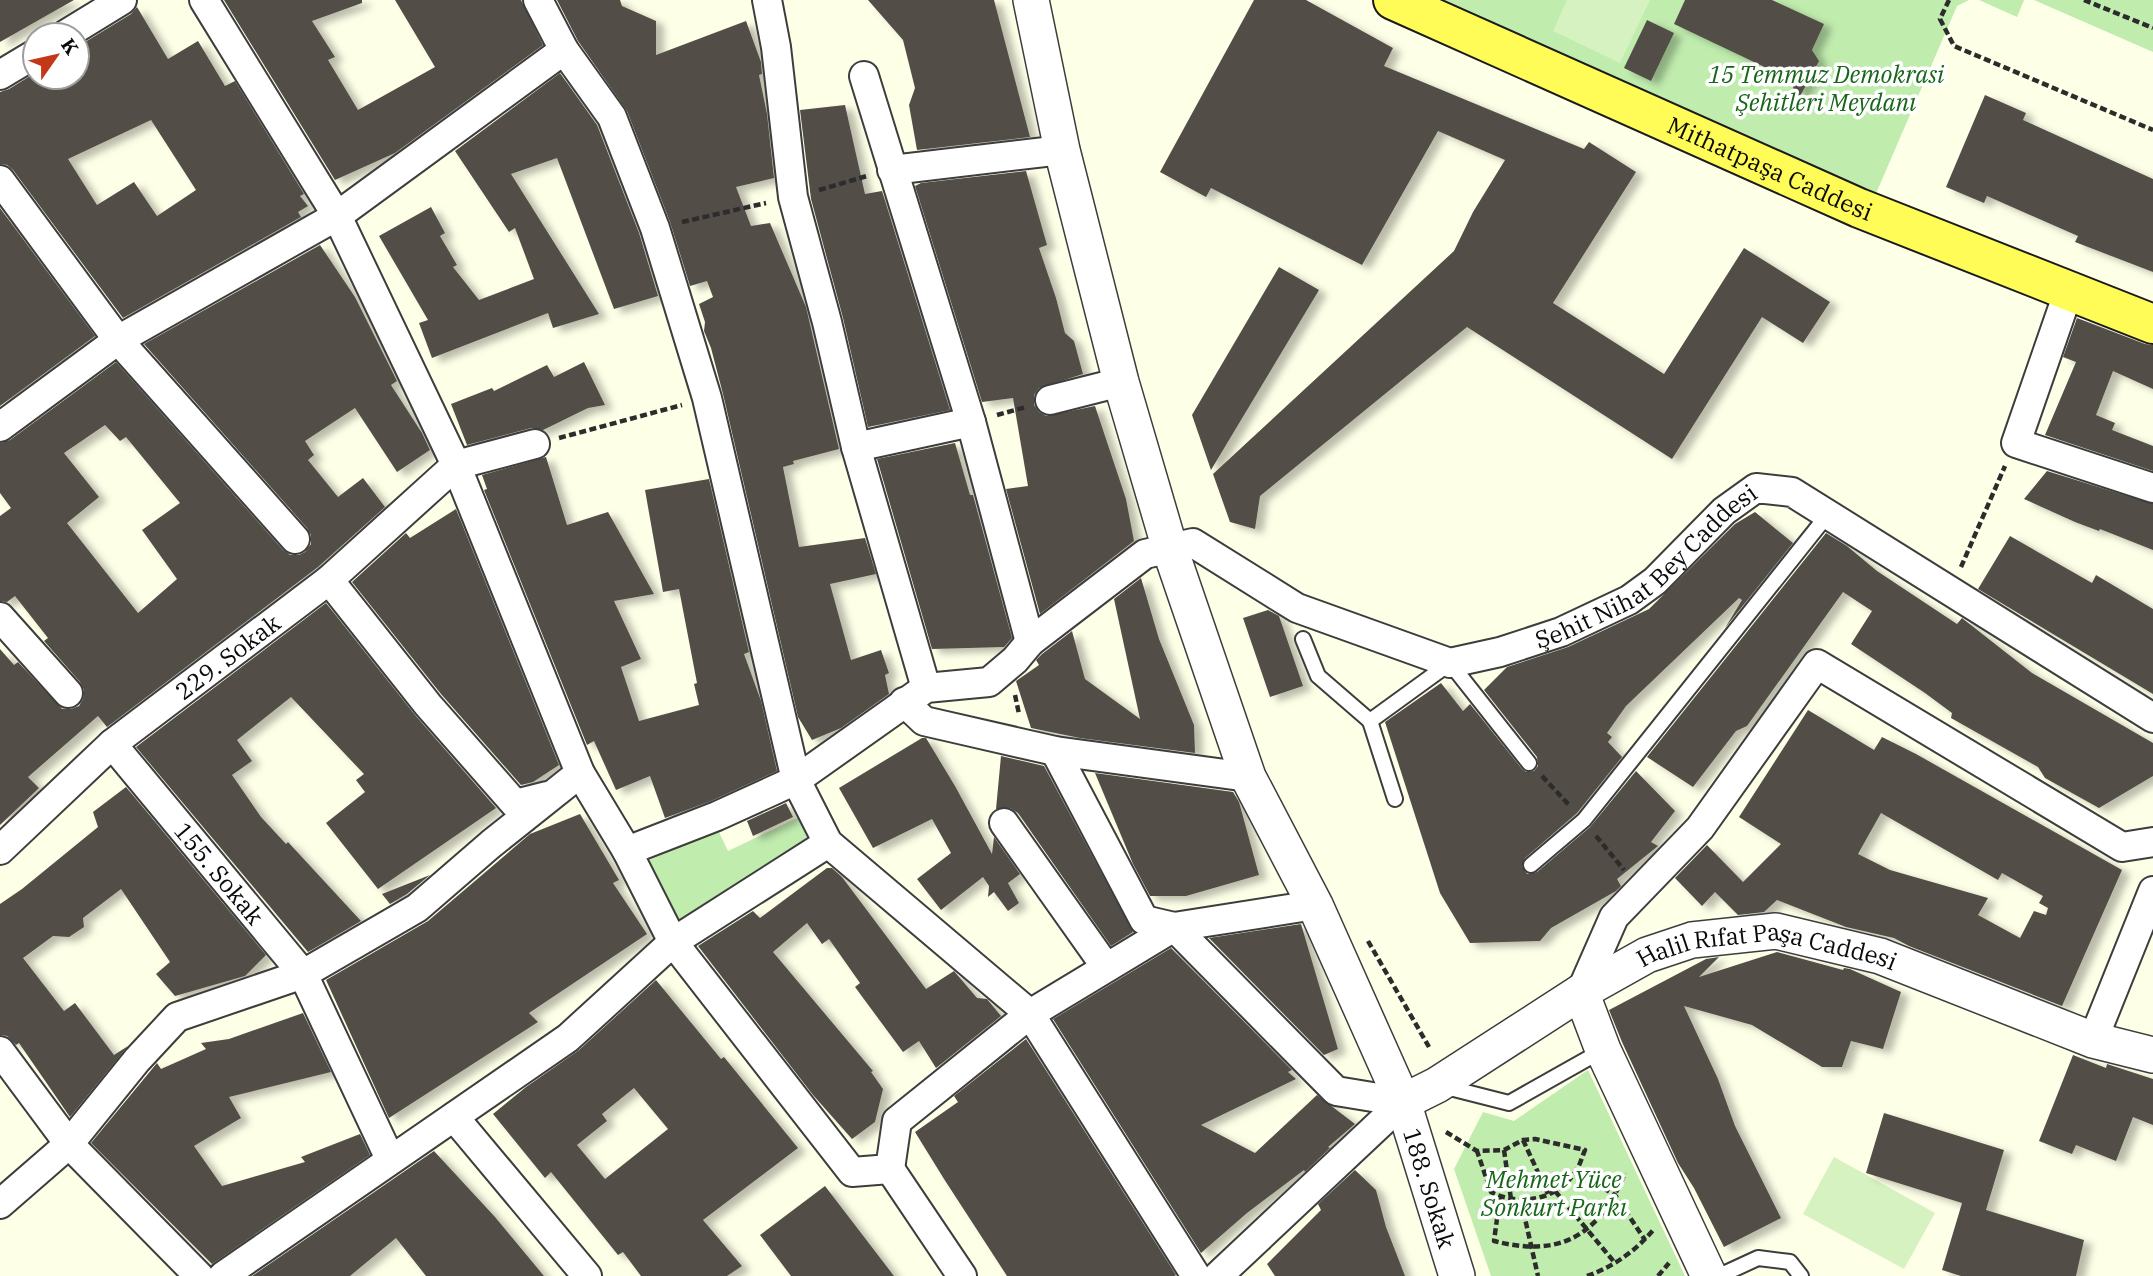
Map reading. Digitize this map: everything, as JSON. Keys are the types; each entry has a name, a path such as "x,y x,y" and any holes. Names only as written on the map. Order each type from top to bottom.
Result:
{"main road":[{"name":"Mithatpaşa Caddesi","path":"1393,0 1859,208 2153,324"}],"street":[{"path":"88,21 122,0"},
{"path":"204,0 337,216 456,465 580,773 627,851 673,942 852,1172 890,1170"},
{"path":"538,0 564,50 612,117 655,228 707,398 796,780 828,842 1030,1014 1196,1276"},
{"path":"767,0 776,47 793,197 827,322 915,695 924,721 1055,751 1248,777"},
{"path":"1031,0 1062,150 1121,382 1181,546"},
{"path":"1046,0 1077,145 1133,371 1181,546"},
{"path":"0,427 118,340 337,216 564,50"},
{"path":"0,75 21,62"},
{"path":"864,76 971,422 1030,642"},
{"path":"892,170 1062,150"},
{"path":"0,180 118,340 295,539"},
{"path":"2069,290 2016,443 2153,488"},
{"path":"1051,400 1121,382"},
{"path":"856,447 971,422"},
{"path":"456,465 535,444"},
{"name":"229. Sokak","path":"0,850 112,744 329,580 456,465"},
{"name":"Şehit Nihat Bey Caddesi","path":"1450,663 1500,652 1561,632 1636,596 1655,581 1724,511 1756,488 1792,492 1829,513 2153,718"},
{"path":"627,851 717,816 796,780 915,695 989,682 1016,660 1030,642 1145,554 1181,546 1297,608 1450,663"},
{"name":"188. Sokak","path":"1181,546 1248,777 1315,905 1402,1102 1457,1276"},
{"path":"329,580 428,705 515,804 554,795 592,805 627,851"},
{"path":"0,617 68,694"},
{"path":"1709,1276 1603,1050 1581,992 1614,916 1700,828 1817,664 2122,847 2153,842"},
{"name":"155. Sokak","path":"112,744 303,974 390,1159"},
{"path":"1055,751 1144,920 1174,927 1336,1091 1402,1102"},
{"path":"0,1204 69,1144 137,1060 177,1017 303,974 417,908 580,773"},
{"path":"1004,823 1106,967"},
{"path":"223,1276 568,1038 673,942 828,842"},
{"path":"2093,1040 2153,891"},
{"path":"962,1276 890,1170 897,1121 1030,1014 1174,927 1315,905"},
{"name":"Halil Rıfat Paşa Caddesi","path":"1402,1102 1437,1085 1581,992 1647,955 1692,940 1776,931 1880,956 2093,1040 2153,1055"},
{"path":"0,1051 69,1144 199,1276"},
{"path":"1218,1276 1402,1102"},
{"path":"454,1117 587,1276"}],"lane":[{"path":"1531,864 1584,820 1829,513"},
{"path":"1303,639 1318,676 1370,721 1395,799"},
{"path":"1370,721 1450,663 1529,763"},
{"path":"1437,1085 1509,1103 1603,1050"},
{"path":"1719,1276 1758,1258 1790,1262 1801,1276"}],"path":[{"path":"1949,0 1940,19 1954,46 2153,130"},
{"path":"2084,0 2153,28"},
{"path":"535,444 707,398"},
{"path":"971,422 1051,400"},
{"path":"1951,591 2016,443"},
{"path":"1436,1126 1477,1151 1504,1150 1523,1140 1535,1139 1585,1150 1576,1172 1565,1184 1548,1194 1521,1201 1500,1197 1491,1192 1477,1151"},
{"path":"1523,1140 1548,1194"},
{"path":"1504,1150 1511,1199"},
{"path":"1500,1197 1494,1241 1520,1247 1552,1245 1587,1230 1599,1218 1615,1195 1627,1168"},
{"path":"1576,1172 1615,1195 1645,1240"},
{"path":"1555,1191 1615,1263"},
{"path":"1521,1201 1538,1276"},
{"path":"1587,1276 1615,1263 1645,1240 1658,1224"}],"green space":[{"name":"15 Temmuz Demokrasi Şehitleri Meydanı","path":"1421,0 1969,0 1957,6 1871,205"},
{"path":"1567,0 1650,0 1620,63 1553,31"},
{"name":"15 Temmuz Demokrasi Şehitleri Meydanı","path":"1979,0 2024,0 2017,17"},
{"path":"2034,0 2153,0 2153,52"},
{"path":"799,817 812,844 676,931 645,862 718,830 728,851"},
{"name":"Mehmet Yüce Sonkurt Parkı","path":"1588,1070 1685,1276 1491,1276 1454,1169 1483,1112 1514,1121"},
{"path":"1834,1157 1935,1213 1904,1269 1803,1214"}],"building":[{"path":"0,0 74,0 37,21 21,21 21,30 0,42"},
{"path":"224,0 362,0 362,3 312,21 335,57 328,60 358,110 435,67 395,0 521,0 543,45 395,153 335,180"},
{"path":"557,0 620,0 622,6 656,21 656,55 746,21 761,62 762,74 759,75 767,114 774,178 736,187 751,226 770,223 806,307 839,449 793,461 794,464 783,467 799,547 865,538 876,574 830,584 851,660 881,650 889,673 885,675 889,694 841,728 812,740 798,717 723,394 704,331 705,322 699,304 713,297 707,281 690,286 670,222 627,111 578,41"},
{"path":"868,0 994,0 1030,137 917,150 909,105 915,88 903,40"},
{"path":"1254,0 1306,0 1393,48 1384,66 1584,149 1589,142 1636,172 1553,303 1664,374 1744,248 1830,302 1803,343 1762,317 1672,459 1467,327 1260,496 1255,529 1230,522 1213,474 1454,251 1473,212 1505,160 1438,131 1362,265 1211,188 1206,197 1160,172"},
{"path":"1685,0 1772,0 1824,24 1812,50 1819,61 1798,100 1790,79 1674,24"},
{"path":"137,7 168,59 198,41 225,86 235,81 304,194 300,196 308,206 298,212 301,217 123,318 13,170 0,164 0,92 21,82 21,91 91,91 91,38 131,14","holes":["151,120 196,190 157,216 134,182 97,205 68,159"]},
{"path":"1647,20 1674,33 1651,81 1624,68"},
{"path":"560,73 597,125 639,233 658,296 614,309 557,158 511,174 599,314 553,328 548,313 432,358 419,323 428,320 379,236 431,207 445,233 440,236 457,265 453,267 479,300 534,279 515,228 509,232 455,151"},
{"path":"1985,95 2026,113 2023,120 2153,179 2153,272 2075,242 2078,236 1987,196 1984,203 1946,187"},
{"path":"845,105 865,194 882,191 950,410 868,427 843,318 811,199 800,110"},
{"path":"1026,171 1047,245 1039,248 1065,333 1074,341 1083,374 1039,388 1034,395 1034,405 1046,416 1095,406 1126,499 1134,541 1040,614 1006,489 1028,486 1013,398 982,402 915,186 921,183"},
{"path":"0,208 95,336 0,406"},
{"path":"320,245 355,297 397,381 391,385 430,450 397,472 355,408 305,441 314,455 308,460 338,497 363,478 385,507 318,567 107,727 98,716 28,777 39,788 0,825 0,649 14,665 18,662 62,709 79,706 84,690 44,641 48,638 15,596 7,602 0,601 0,516 11,508 0,493 0,443 10,440 116,362 283,550 290,555 299,555 311,544 311,535 307,528 144,344","holes":["105,425 120,441 126,437 180,503 142,530 177,579 138,613 67,523 99,497 64,453"]},
{"path":"1279,267 1319,290 1211,470 1192,415"},
{"path":"2077,318 2153,345 2153,389 2113,371 2096,415 2115,423 2112,430 2153,446 2153,471 2045,435 2076,362 2063,357"},
{"path":"584,362 605,405 588,408 543,430 531,428 467,445 451,404 492,388 494,391 547,365 554,377"},
{"path":"955,443 970,495 973,495 1012,638 1004,647 932,649 877,459"},
{"path":"546,457 567,525 608,512 654,594 614,601 641,659 621,667 639,721 699,705 679,589 663,592 645,490 709,479 749,652 744,654 761,701 777,771 711,801 665,818 650,776 616,790 594,741 587,745 484,490 487,489 482,475"},
{"path":"2047,471 2153,504 2153,550 2075,522 2024,499"},
{"path":"456,509 559,765 533,782 521,785 441,694 352,582 406,533 410,538"},
{"path":"1755,512 1793,543 1725,628 1742,600 1739,598 1626,706 1607,733 1612,737 1608,742 1622,757 1577,813 1525,858 1522,866 1527,874 1537,872 1590,827 1636,771 1675,811 1651,842 1658,846 1617,879 1621,886 1616,891 1551,928 1540,941 1470,943 1440,893 1385,722 1441,683 1463,711 1470,704 1522,769 1526,772 1534,771 1538,766 1537,757 1484,690 1507,667 1568,647 1649,609 1735,524"},
{"path":"1826,533 1847,546 1877,571 1957,624 1962,618 2032,673 2153,743 2153,776 2099,808 2045,778 2038,767 1951,718 1952,713 1925,693 1851,644 1872,611 1843,592 1747,726 1736,731 1693,787 1647,757"},
{"path":"2010,536 2092,583 2096,575 2153,609 2153,694 1978,589"},
{"path":"1141,578 1159,639 1194,725 1195,753 1080,738 1031,728 1016,681 1039,665 1036,660 1072,631 1085,679 1140,719 1114,599"},
{"path":"326,603 415,715 496,808 378,889 326,823 365,792 356,780 364,774 291,697 237,740 252,761 232,775 261,817 286,844 288,842 361,921 308,952 136,747"},
{"path":"1268,610 1279,616 1303,686 1270,697 1243,618"},
{"path":"1808,710 1874,750 1882,737 1916,754 2122,870 2062,1006 1894,938 1846,927 1777,900 1764,912 1738,915 1715,892 1702,906 1675,878 1707,845 1743,882 1781,844 1739,817","holes":["1881,813 1998,880 2002,873 2043,896 2039,903 2048,908 2046,915 2034,911 2020,938 1978,915 1988,898 1890,870 1858,854"]},
{"path":"926,738 955,786 992,854 994,837 1020,874 1008,883 1019,903 1008,911 994,892 988,897 989,886 983,877 941,910 917,879 951,853 932,819 873,848 839,788"},
{"path":"1001,756 1044,766 1133,932 1111,946 1018,813 1010,808 996,809"},
{"path":"1095,773 1233,792 1239,802 1259,875 1186,896 1150,896 1133,864"},
{"path":"126,787 266,955 245,976 175,996 156,974 170,962 121,889 83,918 84,927 69,937 53,936 23,958 64,1011 75,1003 114,1055 128,1046 70,1117 19,1043 16,1045 7,1036 0,1035 0,904 98,827 93,812"},
{"path":"786,803 793,817 753,836 747,821"},
{"path":"580,814 619,880 613,883 647,934 529,1013 538,1022 389,1118 326,980 428,921 530,834"},
{"path":"827,868 832,868 842,877 926,989 954,971 977,998 987,999 1001,1016 936,1068 919,1041 903,1052 855,987 860,983 829,939 822,944 807,923 773,952 873,1071 871,1072 883,1089 875,1122 852,1139 813,1095 698,946 753,911 760,918"},
{"path":"430,875 390,904 382,894"},
{"path":"1301,924 1338,1049 1324,1055 1209,938"},
{"path":"1171,948 1292,1070 1288,1072 1296,1079 1201,1125 1255,1153 1317,1095 1355,1124 1328,1147 1330,1148 1305,1172 1304,1170 1247,1213 1201,1253 1053,1019"},
{"path":"1777,952 1843,970 1850,969 1901,992 1883,1049 1851,1041 1842,1067 1822,1067 1752,1025 1684,1006 1718,1079 1735,1126 1781,1218 1724,1247 1678,1163 1609,1010 1706,959 1719,957 1699,977"},
{"path":"656,980 721,1059 724,1057 798,1148 703,1220 742,1266 727,1276 641,1276 623,1252 618,1255 551,1172 545,1178 493,1114 579,1050","holes":["634,1088 668,1129 605,1179 577,1145 607,1121 602,1114"]},
{"path":"303,1013 331,1072 229,1097 241,1118 194,1146 222,1186 305,1162 301,1157 360,1134 370,1155 212,1264 91,1143 157,1063 161,1069 206,1049 201,1043 229,1039"},
{"path":"1026,1039 1176,1275 1007,1276 944,1179 915,1132 958,1102 954,1096"},
{"path":"2073,1055 2106,1068 2107,1064 2153,1079 2153,1125 2133,1117 2116,1161 2076,1145 2072,1154 2039,1141"},
{"path":"1884,1113 2004,1150 1986,1210 2084,1240 2076,1276 1961,1276 1942,1270 1962,1203 1866,1173"},
{"path":"434,1151 495,1217 544,1276 426,1276 396,1238 350,1276 252,1276"},
{"path":"1355,1170 1376,1190 1386,1227 1405,1276 1275,1276 1267,1264 1321,1210 1318,1204"},
{"path":"825,1186 894,1276 791,1276 760,1235"}]}
